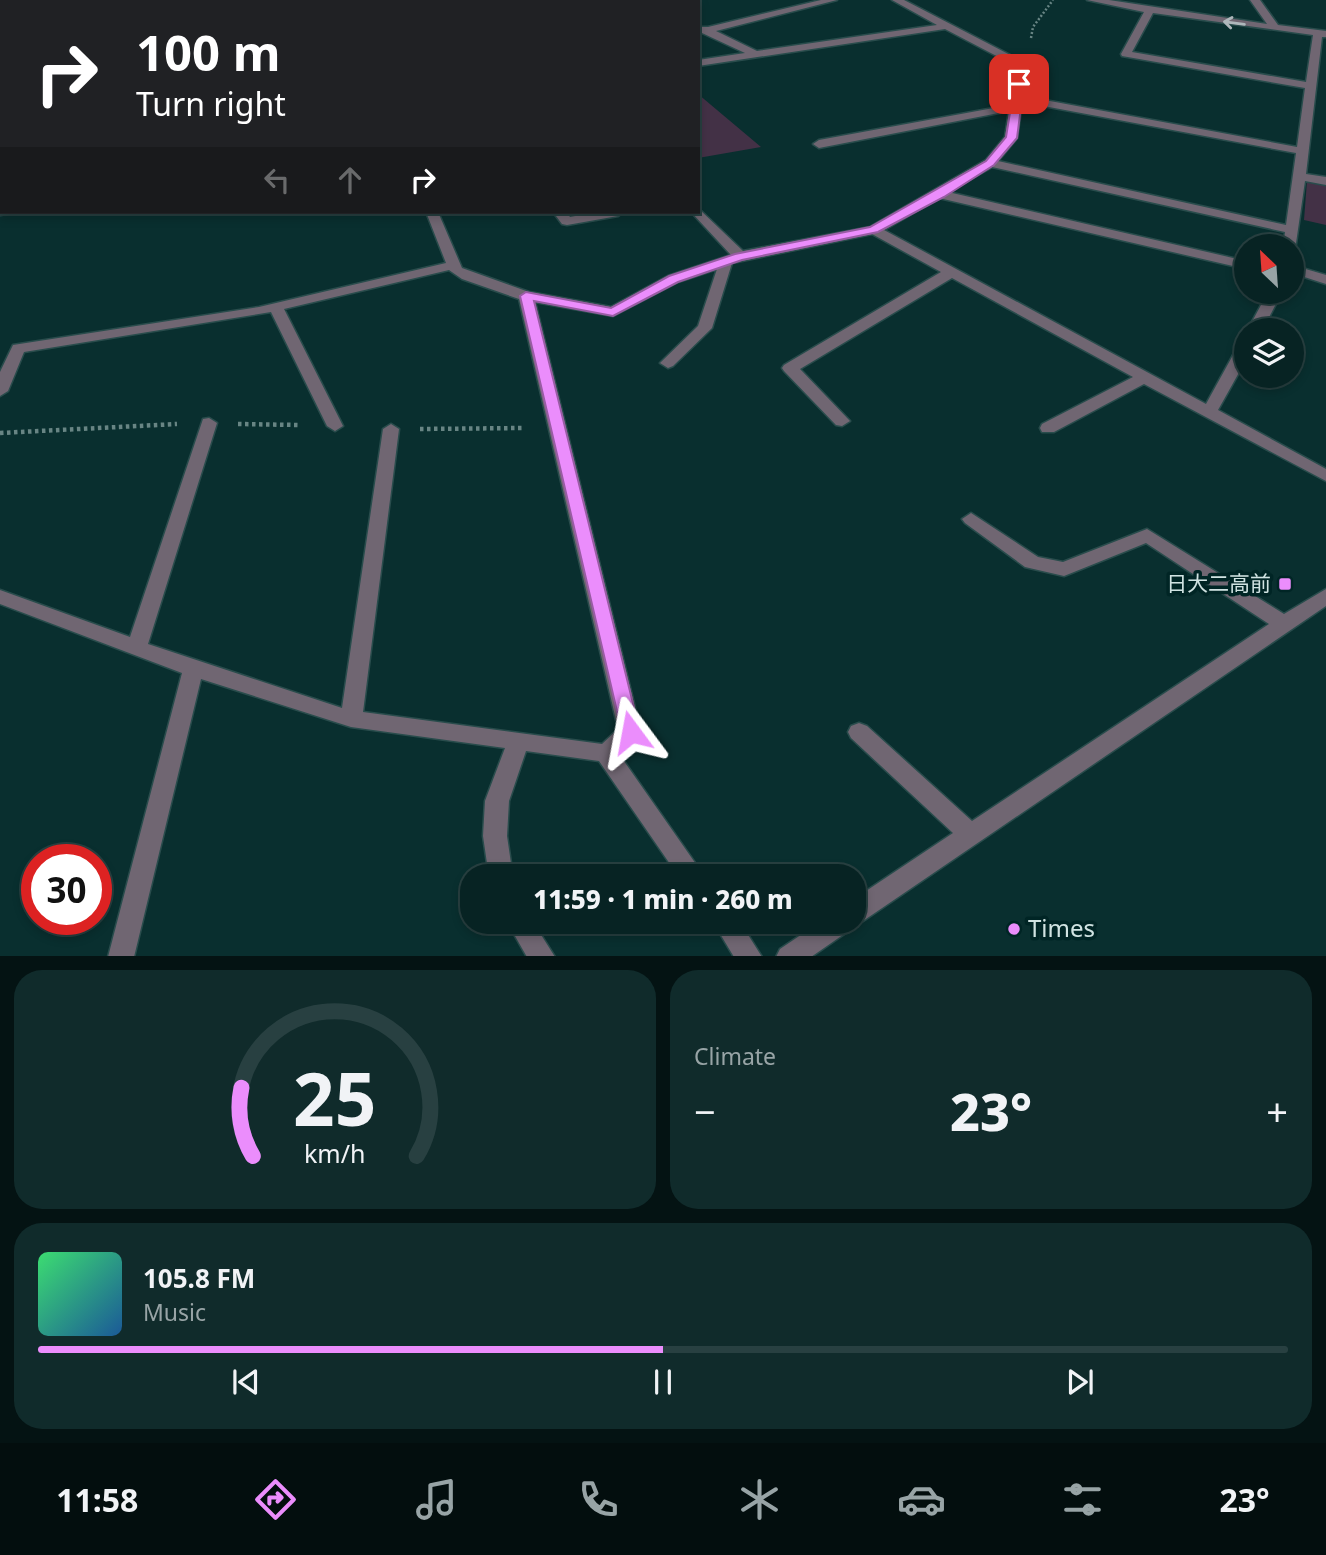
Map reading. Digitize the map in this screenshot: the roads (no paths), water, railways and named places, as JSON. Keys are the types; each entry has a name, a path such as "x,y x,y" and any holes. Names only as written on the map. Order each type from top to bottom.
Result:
{"street":[{"path":"702,29 832,0"},
{"path":"433,214 456,270 467,276 526,296 613,312 673,279 733,259 874,230 990,163 1011,138 1021,70 1012,60 897,0"},
{"path":"1092,0 1117,1 1150,10 1322,34 1311,86 1312,114 1302,151 1292,234"},
{"path":"1255,0 1275,28"},
{"path":"1150,10 1126,54 1311,86"},
{"path":"700,63 947,26"},
{"path":"702,29 753,53"},
{"path":"819,144 1016,103 1302,151"},
{"path":"990,163 1292,230"},
{"path":"1299,176 1326,181"},
{"path":"940,194 1234,262"},
{"path":"561,214 567,221 607,214"},
{"path":"699,214 733,259"},
{"path":"874,230 1326,476"},
{"path":"668,363 705,328 733,259"},
{"path":"0,391 18,348 214,320 454,265"},
{"path":"842,421 790,368 951,272"},
{"path":"1304,273 1326,280"},
{"path":"0,597 193,669 351,719 606,753 631,732 526,296"},
{"path":"276,307 335,426"},
{"path":"1209,412 1234,367"},
{"path":"1048,428 1145,377"},
{"path":"137,646 209,423"},
{"path":"351,719 391,429"},
{"path":"971,519 1032,562 1064,569 1147,535 1284,624"},
{"path":"866,905 1326,596"},
{"path":"121,956 193,669"},
{"path":"859,732 971,835"},
{"path":"499,864 495,836 497,801 517,742"},
{"path":"606,753 684,864"},
{"path":"527,934 540,956"},
{"path":"733,934 748,956"},
{"path":"790,956 823,934"}],"place":[{"name":"日大二高前","path":"1285,584"},
{"name":"Times","path":"1014,929"}]}
